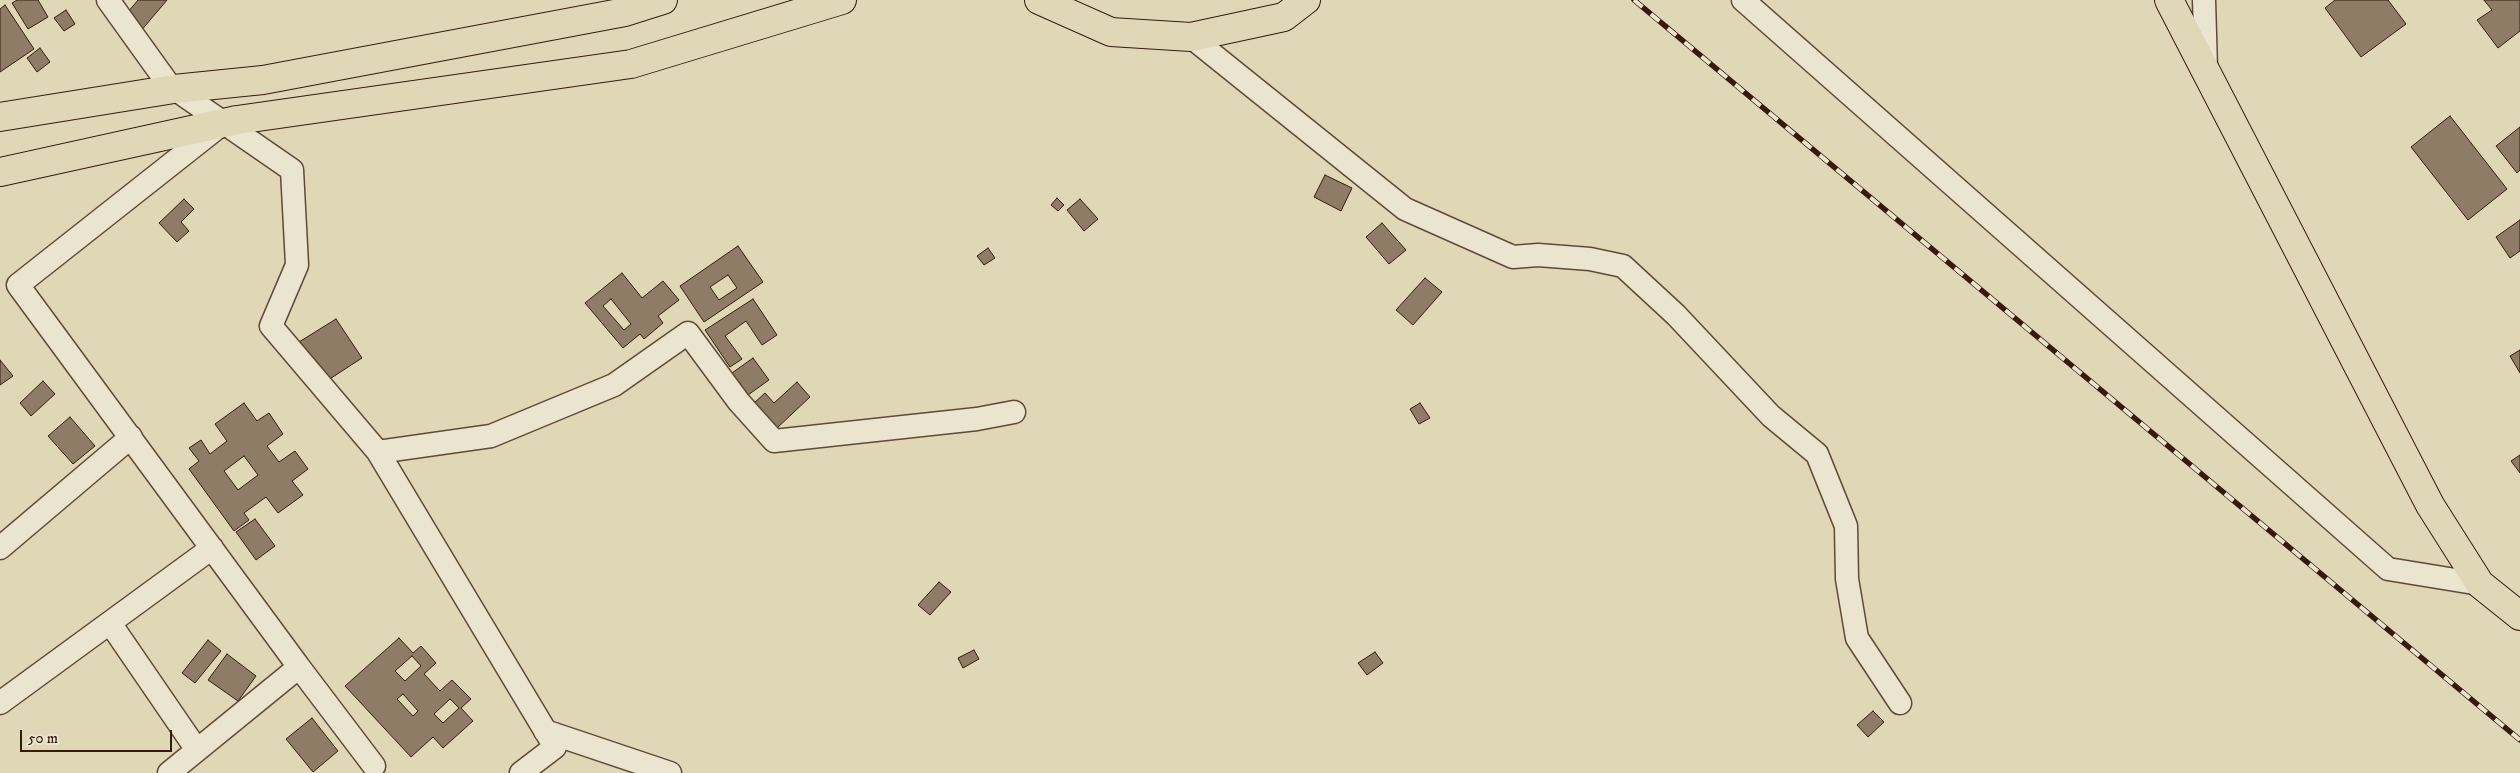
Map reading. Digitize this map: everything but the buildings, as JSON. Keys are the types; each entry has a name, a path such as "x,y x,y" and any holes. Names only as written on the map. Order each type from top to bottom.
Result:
{"main road":[{"path":"0,117 174,88 263,80 625,12 663,0"},
{"path":"0,172 224,123 631,64 842,0"},
{"path":"1039,0 1112,32 1190,37 1284,17 1306,0"},
{"path":"2169,0 2206,68 2430,505 2480,584 2520,616"}],"street":[{"path":"108,0 169,85 292,170 296,265 271,326 378,452 555,747 521,773"},
{"path":"1743,0 2388,569 2480,584"},
{"path":"2204,0 2206,68"},
{"path":"1190,37 1405,209 1513,257 1546,256 1590,259 1623,266 1676,315 1771,416 1817,454 1846,526 1847,579 1857,638 1900,703"},
{"path":"224,123 18,285 131,437 373,771"},
{"path":"378,452 491,436 614,385 688,333 739,402 774,441 977,419 1014,412"},
{"path":"0,548 131,437"},
{"path":"0,703 212,548"},
{"path":"110,623 197,750"},
{"path":"169,773 299,667"},
{"path":"545,731 670,773"}],"railway":[{"path":"1634,0 2520,740"}]}
